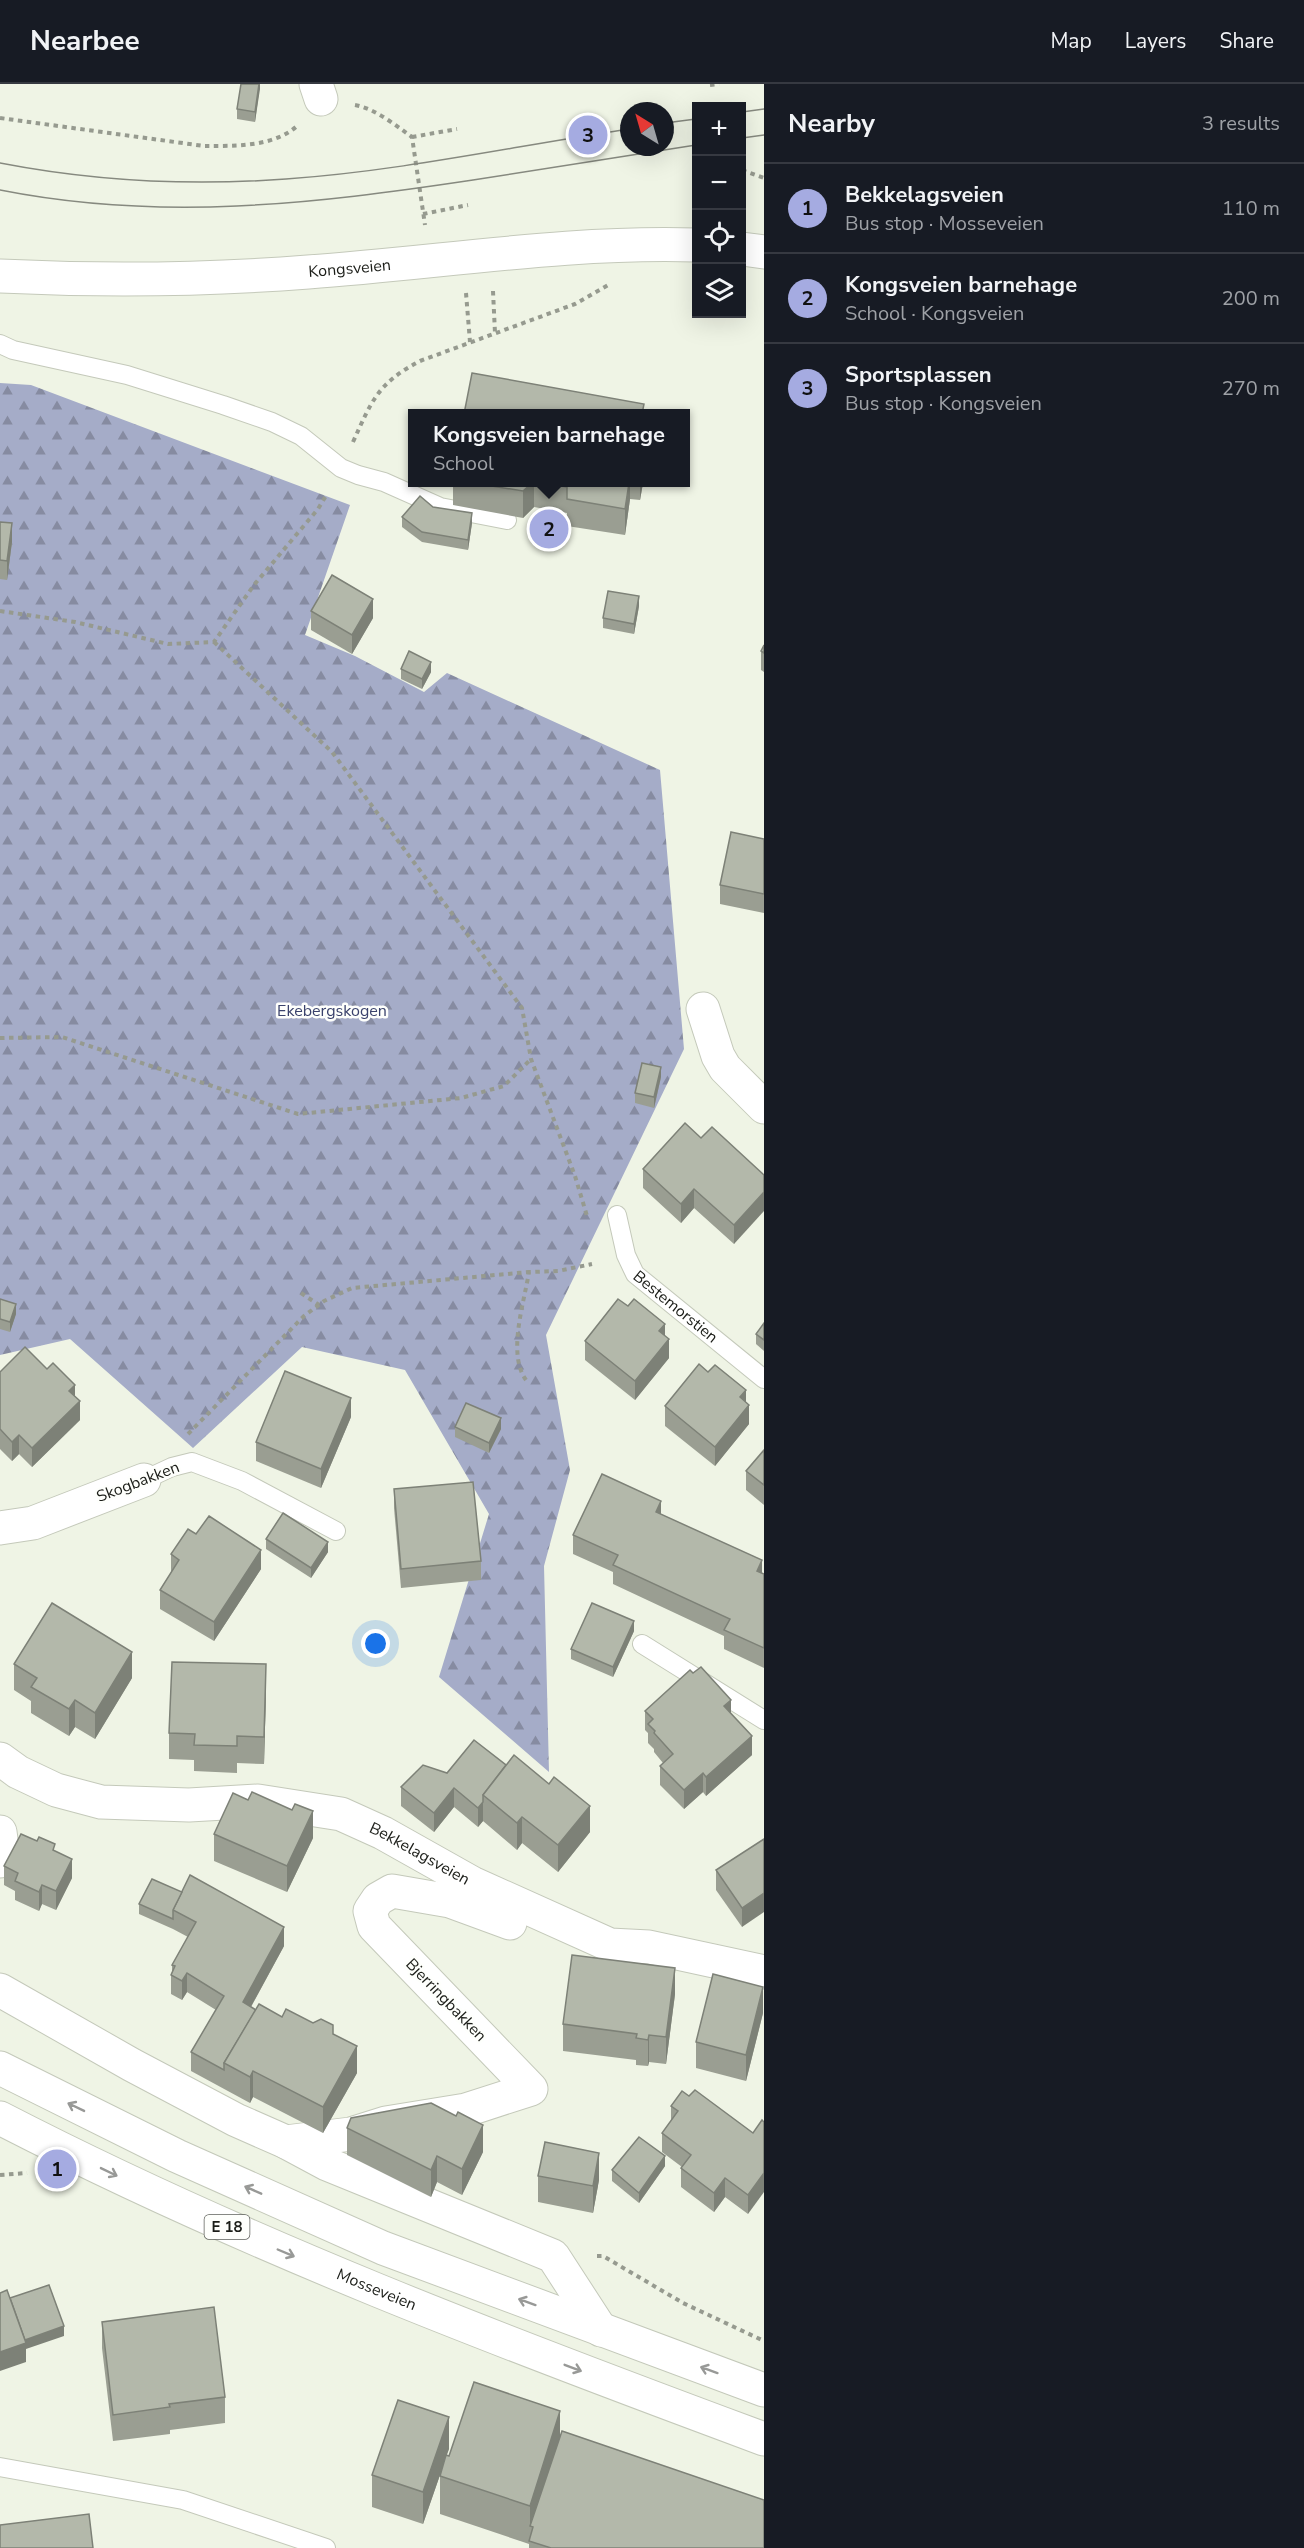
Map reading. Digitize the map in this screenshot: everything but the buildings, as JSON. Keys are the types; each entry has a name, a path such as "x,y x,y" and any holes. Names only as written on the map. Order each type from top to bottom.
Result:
{"main road":[{"name":"Kongsveien","path":"0,276 147,280 307,272 573,248 623,245 692,246"},
{"path":"746,250 764,252"},
{"path":"703,1010 724,1068 764,1107"},
{"name":"Skogbakken","path":"0,1528 33,1523 144,1480"},
{"name":"Bekkelagsveien","path":"0,1759 18,1772 56,1790 101,1802 189,1805 258,1801 341,1814 383,1833 472,1883 610,1945 649,1947 764,1972"},
{"path":"0,1832 3,1854 0,1861"},
{"name":"Bjerringbakken","path":"286,2142 351,2134 386,2123 466,2110 531,2089 374,1926 370,1911 378,1899 392,1891 450,1901 542,1936 577,1944 610,1945"},
{"path":"712,1960 764,1948"},
{"path":"0,1990 225,2114 327,2164 553,2256 601,2330"},
{"name":"E 18","path":"0,2068 177,2156 383,2248 764,2390"},
{"name":"Mosseveien","path":"0,2118 170,2201 365,2287 459,2325 764,2439"}],"lane":[{"path":"0,344 13,350 137,378 272,422 302,436 341,468 384,482 440,507 507,520"},
{"name":"Bestemorstien","path":"617,1215 626,1255 635,1274 764,1379"},
{"name":"Skogbakken","path":"144,1480 192,1462 242,1481 336,1532"},
{"path":"642,1644 764,1720"},
{"path":"0,2467 183,2500 326,2548"}],"path":[{"path":"711,85 719,84"},
{"path":"0,118 180,144 228,146 288,135 318,92 364,107 412,137 457,129"},
{"path":"412,137 426,229"},
{"path":"746,172 764,178"},
{"path":"423,213 468,205"},
{"path":"214,642 254,585 318,509 341,468 371,404 382,387 397,373 470,342 575,304 615,281"},
{"path":"493,291 495,333"},
{"path":"466,293 470,342"},
{"path":"0,611 75,622 168,644 214,642 332,752 522,1008 531,1059 575,1176 591,1227"},
{"path":"0,1038 62,1037 298,1114 461,1098 504,1086 531,1059"},
{"path":"595,1255 597,1264 635,1274"},
{"path":"180,1442 304,1316 319,1305 352,1288 558,1271 592,1264"},
{"path":"526,1380 520,1373 516,1354 529,1272"},
{"path":"301,1293 319,1305"},
{"path":"0,2175 28,2173"},
{"path":"553,2256 603,2256 682,2303 764,2341"}],"green space":[{"name":"Ekebergskogen","path":"0,383 31,385 350,505 305,635 355,656 424,692 447,673 660,770 684,1049 546,1335 570,1470 544,1566 549,1772 439,1677 489,1514 405,1370 302,1347 193,1448 70,1339 0,1355"}],"tram line":[{"path":"746,111 764,109"},
{"path":"674,122 692,120"},
{"path":"0,163 106,178 178,182 250,181 372,170 620,130"},
{"path":"746,137 764,135"},
{"path":"0,190 60,200 119,205 237,206 413,189 692,146"}],"place":[{"name":"Sportsplassen","path":"588,135"},
{"name":"Kongsveien barnehage","path":"549,529"},
{"name":"Bekkelagsveien","path":"57,2169"}]}
